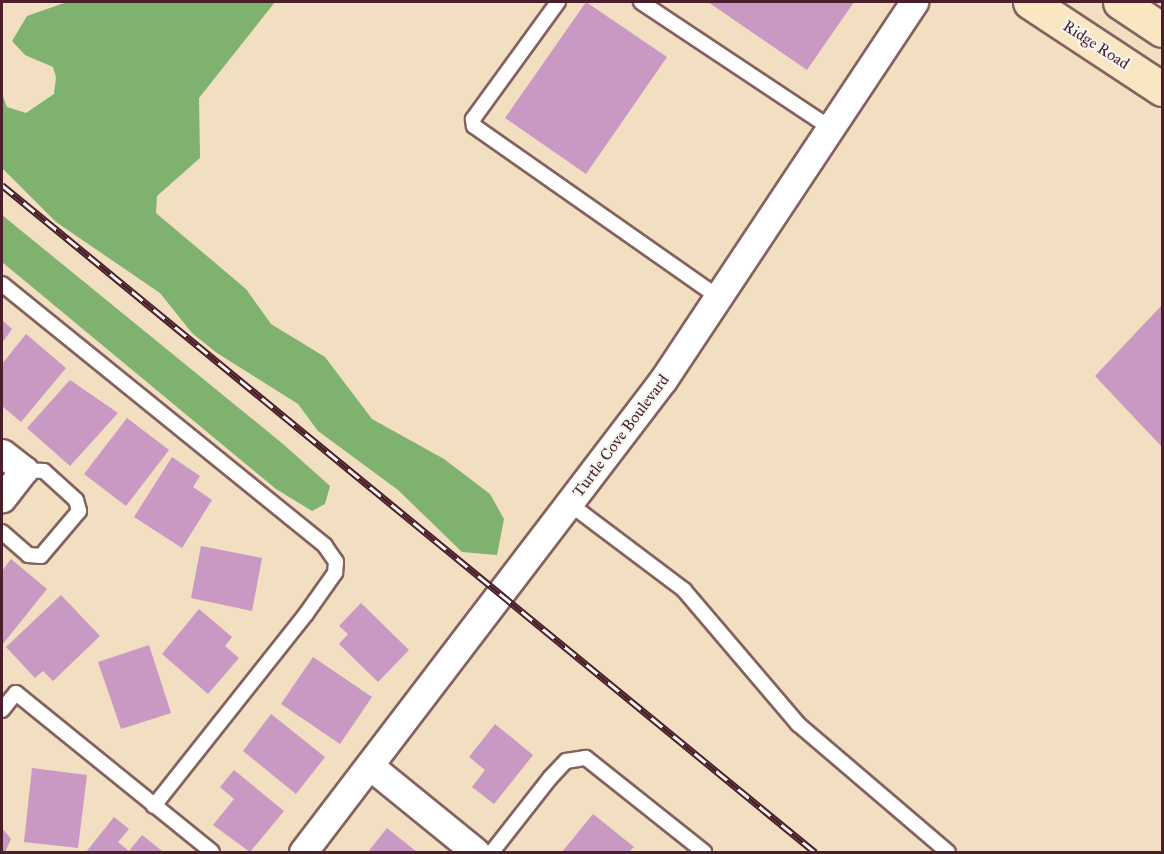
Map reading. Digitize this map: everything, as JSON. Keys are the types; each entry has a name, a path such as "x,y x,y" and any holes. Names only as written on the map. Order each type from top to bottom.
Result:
{"main road":[{"name":"Ridge Road","path":"1030,2 1162,89"},
{"path":"1120,2 1162,30"}],"street":[{"name":"Turtle Cove Boulevard","path":"303,852 570,504 718,297 914,2"},
{"path":"2,453 24,470 2,498"},
{"path":"370,766 476,852"}],"lane":[{"path":"558,2 473,119 474,126 718,297"},
{"path":"640,2 831,129"},
{"path":"2,285 325,546 336,562 335,573 306,614 154,806"},
{"path":"2,532 28,555 41,556 79,511 76,500 44,471 24,470"},
{"path":"570,504 684,591 798,724 948,852"},
{"path":"2,711 16,693 212,852"},
{"path":"492,852 566,761 586,758 704,852"}],"green space":[{"path":"67,2 275,2 199,98 200,158 157,196 156,213 246,289 271,324 325,357 372,419 444,459 490,494 504,519 497,555 462,552 398,490 318,431 298,404 217,353 192,333 160,293 56,222 2,168 2,94 7,107 26,113 54,94 56,77 53,67 25,55 12,41 27,16"},
{"path":"2,215 283,444 330,486 325,504 312,511 276,489 2,262"}],"building":[{"path":"586,2 667,57 586,174 505,118"},
{"path":"708,2 854,2 807,70"},
{"path":"1162,305 1162,447 1095,376"},
{"path":"2,320 12,329 2,343"},
{"path":"26,334 66,368 21,422 2,406 2,364"},
{"path":"70,380 118,413 70,466 27,428"},
{"path":"127,418 169,450 126,506 84,474"},
{"path":"172,457 200,476 193,487 212,500 182,548 134,517"},
{"path":"201,546 262,558 252,611 191,598"},
{"path":"11,559 47,589 2,645 2,571"},
{"path":"61,595 100,636 53,681 43,671 35,678 6,647"},
{"path":"361,603 409,650 378,682 339,644 348,634 339,626"},
{"path":"199,609 232,637 225,646 239,658 208,694 162,654"},
{"path":"149,645 171,713 121,729 98,662"},
{"path":"313,657 372,697 340,744 281,704"},
{"path":"271,714 325,757 296,794 243,751"},
{"path":"495,724 533,755 494,804 472,787 485,770 469,757"},
{"path":"32,768 87,775 78,848 24,842"},
{"path":"234,770 284,811 250,852 213,825 234,799 220,787"},
{"path":"593,814 634,847 629,852 562,852"},
{"path":"114,817 129,829 118,842 129,851 142,835 162,851 86,852"},
{"path":"2,828 11,839 5,852 2,852"},
{"path":"387,828 417,852 368,852"}],"railway":[{"path":"2,185 815,852"}]}
